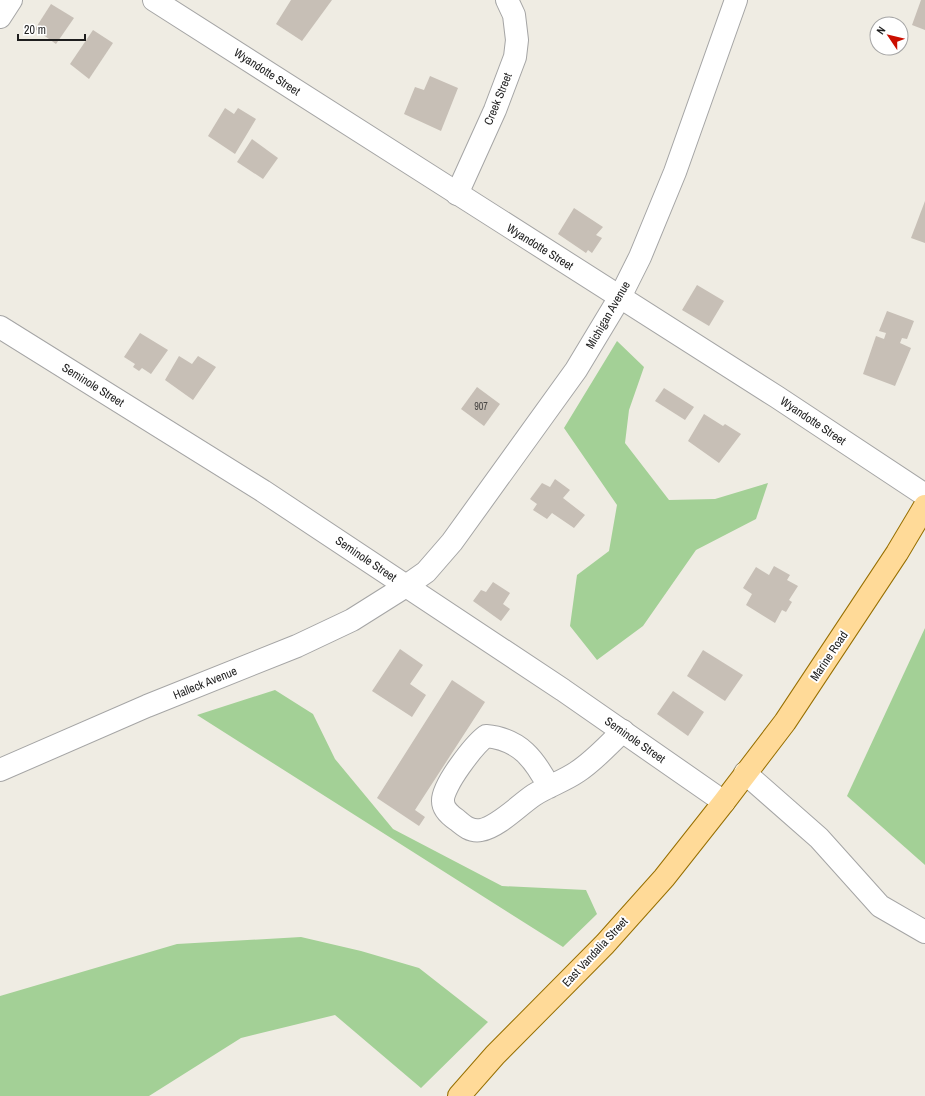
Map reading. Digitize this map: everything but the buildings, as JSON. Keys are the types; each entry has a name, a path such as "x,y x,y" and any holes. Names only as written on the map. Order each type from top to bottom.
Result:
{"main road":[{"name":"Marine Road","path":"724,802 785,722 897,553 925,506"},
{"name":"East Vandalia Street","path":"459,1096 495,1055 605,944 664,878 724,802"}],"street":[{"path":"0,17 11,0"},
{"name":"Wyandotte Street","path":"154,0 620,298 778,397 925,496"},
{"name":"Creek Street","path":"457,194 495,110 514,57 517,40 514,16 507,0"},
{"name":"Michigan Avenue","path":"406,586 426,572 452,542 576,370 620,298 640,257 675,172 736,0"},
{"name":"Seminole Street","path":"0,327 263,491 623,731 724,802"},
{"name":"Halleck Avenue","path":"0,770 147,706 297,646 352,620 406,586"},
{"path":"549,787 538,766 527,753 501,739 486,736 465,759 446,790 443,801 445,809 462,825 474,831 483,830 535,795 578,772 623,731"},
{"path":"745,773 819,838 880,906 925,932"}],"green space":[{"path":"617,341 644,367 629,410 625,443 669,500 715,499 768,483 756,519 696,550 643,626 597,660 570,626 577,575 609,551 617,505 564,428"},
{"path":"925,628 925,865 847,796"},
{"path":"275,690 313,714 335,759 393,829 502,886 586,890 597,914 563,947 197,715"},
{"path":"301,937 361,951 419,968 488,1022 421,1088 335,1015 241,1038 149,1096 0,1096 0,996 177,944"}]}
